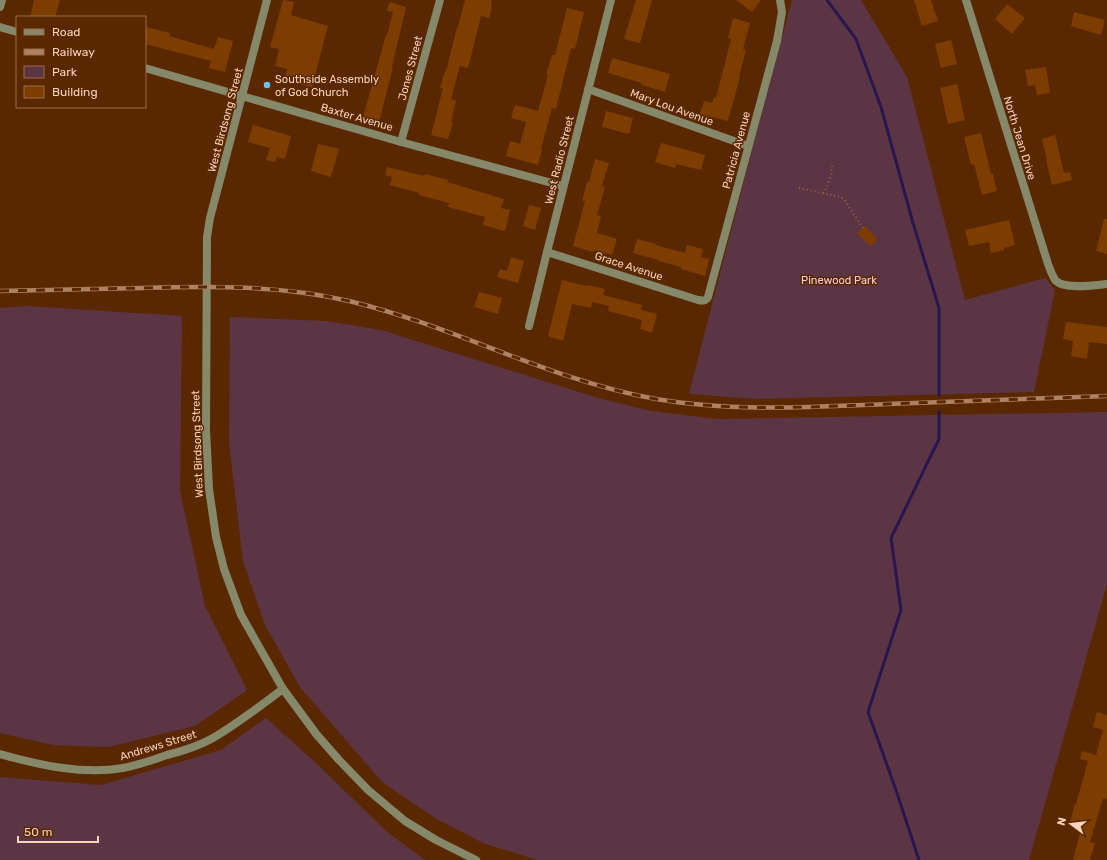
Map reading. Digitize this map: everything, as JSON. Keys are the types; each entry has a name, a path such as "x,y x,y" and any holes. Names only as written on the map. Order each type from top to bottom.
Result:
{"street":[{"path":"0,7 2,0"},
{"name":"West Birdsong Street","path":"268,0 207,231 207,474 216,537 229,584 248,630 282,689 313,729 339,760 380,800 405,821 420,831 476,860"},
{"name":"Jones Street","path":"401,142 440,0"},
{"name":"West Radio Street","path":"529,326 611,0"},
{"name":"North Jean Drive","path":"966,0 1048,264 1054,277 1060,283 1068,286 1107,284"},
{"name":"Patricia Avenue","path":"705,300 708,297 777,41 781,17 780,2"},
{"path":"0,27 16,32"},
{"name":"Baxter Avenue","path":"146,68 401,142 563,186"},
{"name":"Mary Lou Avenue","path":"588,89 748,146"},
{"name":"Grace Avenue","path":"547,252 698,300 705,300"},
{"name":"Andrews Street","path":"0,754 44,765 70,769 123,768 174,753 212,739 282,689"}],"path":[{"path":"823,193 832,171 832,163"},
{"path":"798,188 843,198 863,228"}],"green space":[{"name":"Pinewood Park","path":"792,0 861,0 907,77 965,300 1045,278 1055,290 1034,392 757,399 689,394"},
{"path":"26,306 182,316 180,491 205,606 247,690 195,726 108,747 53,745 0,733 0,308"},
{"path":"230,317 326,321 381,330 598,398 651,411 718,419 1107,412 1107,584 1029,860 537,860 483,843 435,818 382,782 300,687 265,625 243,561 229,442"},
{"path":"266,718 316,763 387,832 425,860 0,860 0,777 101,785 221,750"}],"building":[{"path":"34,0 60,0 55,16 30,16"},
{"path":"283,0 294,2 291,15 328,26 312,87 285,80 287,69 275,66 279,49 270,47"},
{"path":"465,0 492,0 492,7 489,18 481,16 468,68 460,66 451,99 456,101 451,122 453,123 448,139 431,135 443,88 440,88"},
{"path":"636,0 652,0 640,43 624,39"},
{"path":"736,0 761,0 752,12"},
{"path":"914,0 931,0 938,21 922,26"},
{"path":"389,2 406,7 379,122 363,117 393,12 387,11"},
{"path":"1007,4 1025,18 1012,34 995,19"},
{"path":"567,8 584,12 575,49 571,48 556,109 552,108 538,165 506,156 510,141 520,144 526,122 511,118 515,105 538,111 548,75 546,75 552,55 555,55"},
{"path":"1074,12 1105,20 1101,35 1071,26"},
{"path":"733,18 750,23 743,49 746,50 740,77 728,121 700,114 704,101 712,103 714,97 716,98 731,39 728,38"},
{"path":"146,27 170,33 169,36 214,49 218,37 233,41 225,72 209,68 211,61 146,44"},
{"path":"951,40 957,64 941,68 935,44"},
{"path":"612,58 670,74 665,92 642,85 642,83 608,73"},
{"path":"1046,67 1050,93 1037,95 1035,85 1028,86 1025,70"},
{"path":"957,84 965,120 948,124 940,88"},
{"path":"606,111 633,118 629,134 602,127"},
{"path":"253,125 291,136 285,159 277,157 275,162 266,160 270,148 248,142"},
{"path":"981,133 991,174 993,174 997,191 982,195 974,164 971,165 964,137"},
{"path":"1055,135 1064,173 1070,172 1072,180 1052,185 1042,139"},
{"path":"661,143 705,155 701,170 676,164 675,168 655,162"},
{"path":"318,144 339,149 331,177 311,171"},
{"path":"595,159 609,163 602,186 605,187 597,215 601,216 597,233 617,239 612,255 594,250 593,252 573,246 585,201 582,201"},
{"path":"387,167 448,180 447,182 504,199 501,208 510,210 505,231 483,225 485,217 448,207 449,203 390,185 392,177 385,175"},
{"path":"529,205 541,208 535,230 523,226"},
{"path":"1104,219 1107,219 1107,254 1096,251"},
{"path":"1009,220 1015,245 1004,248 1004,250 991,253 989,242 969,246 965,230"},
{"path":"865,226 878,239 870,246 857,233"},
{"path":"637,239 685,253 687,245 703,249 701,257 709,259 705,276 681,269 681,267 633,253"},
{"path":"511,257 524,261 518,283 497,277 500,269 507,271"},
{"path":"562,280 605,289 603,295 642,305 641,310 657,314 652,333 640,329 642,320 608,311 609,306 592,302 591,308 572,304 563,341 548,336"},
{"path":"479,292 502,298 498,314 474,307"},
{"path":"1066,322 1107,327 1107,344 1089,342 1087,359 1071,356 1073,341 1063,339"},
{"path":"1097,712 1107,715 1107,799 1103,798 1090,842 1095,843 1090,860 1073,860 1081,829 1069,826 1088,761 1080,759 1082,751 1096,755 1103,730 1093,727"}],"waterway":[{"path":"827,0 856,39 881,107 913,223 939,308 939,395"},
{"path":"919,860 868,712 901,610 891,538 939,439 939,412"}],"railway":[{"path":"0,291 220,287 272,289 323,296 349,301 426,324 540,366 616,390 656,399 713,406 771,408 1107,396"}],"place":[{"name":"Southside Assembly of God Church","path":"267,85"}]}
